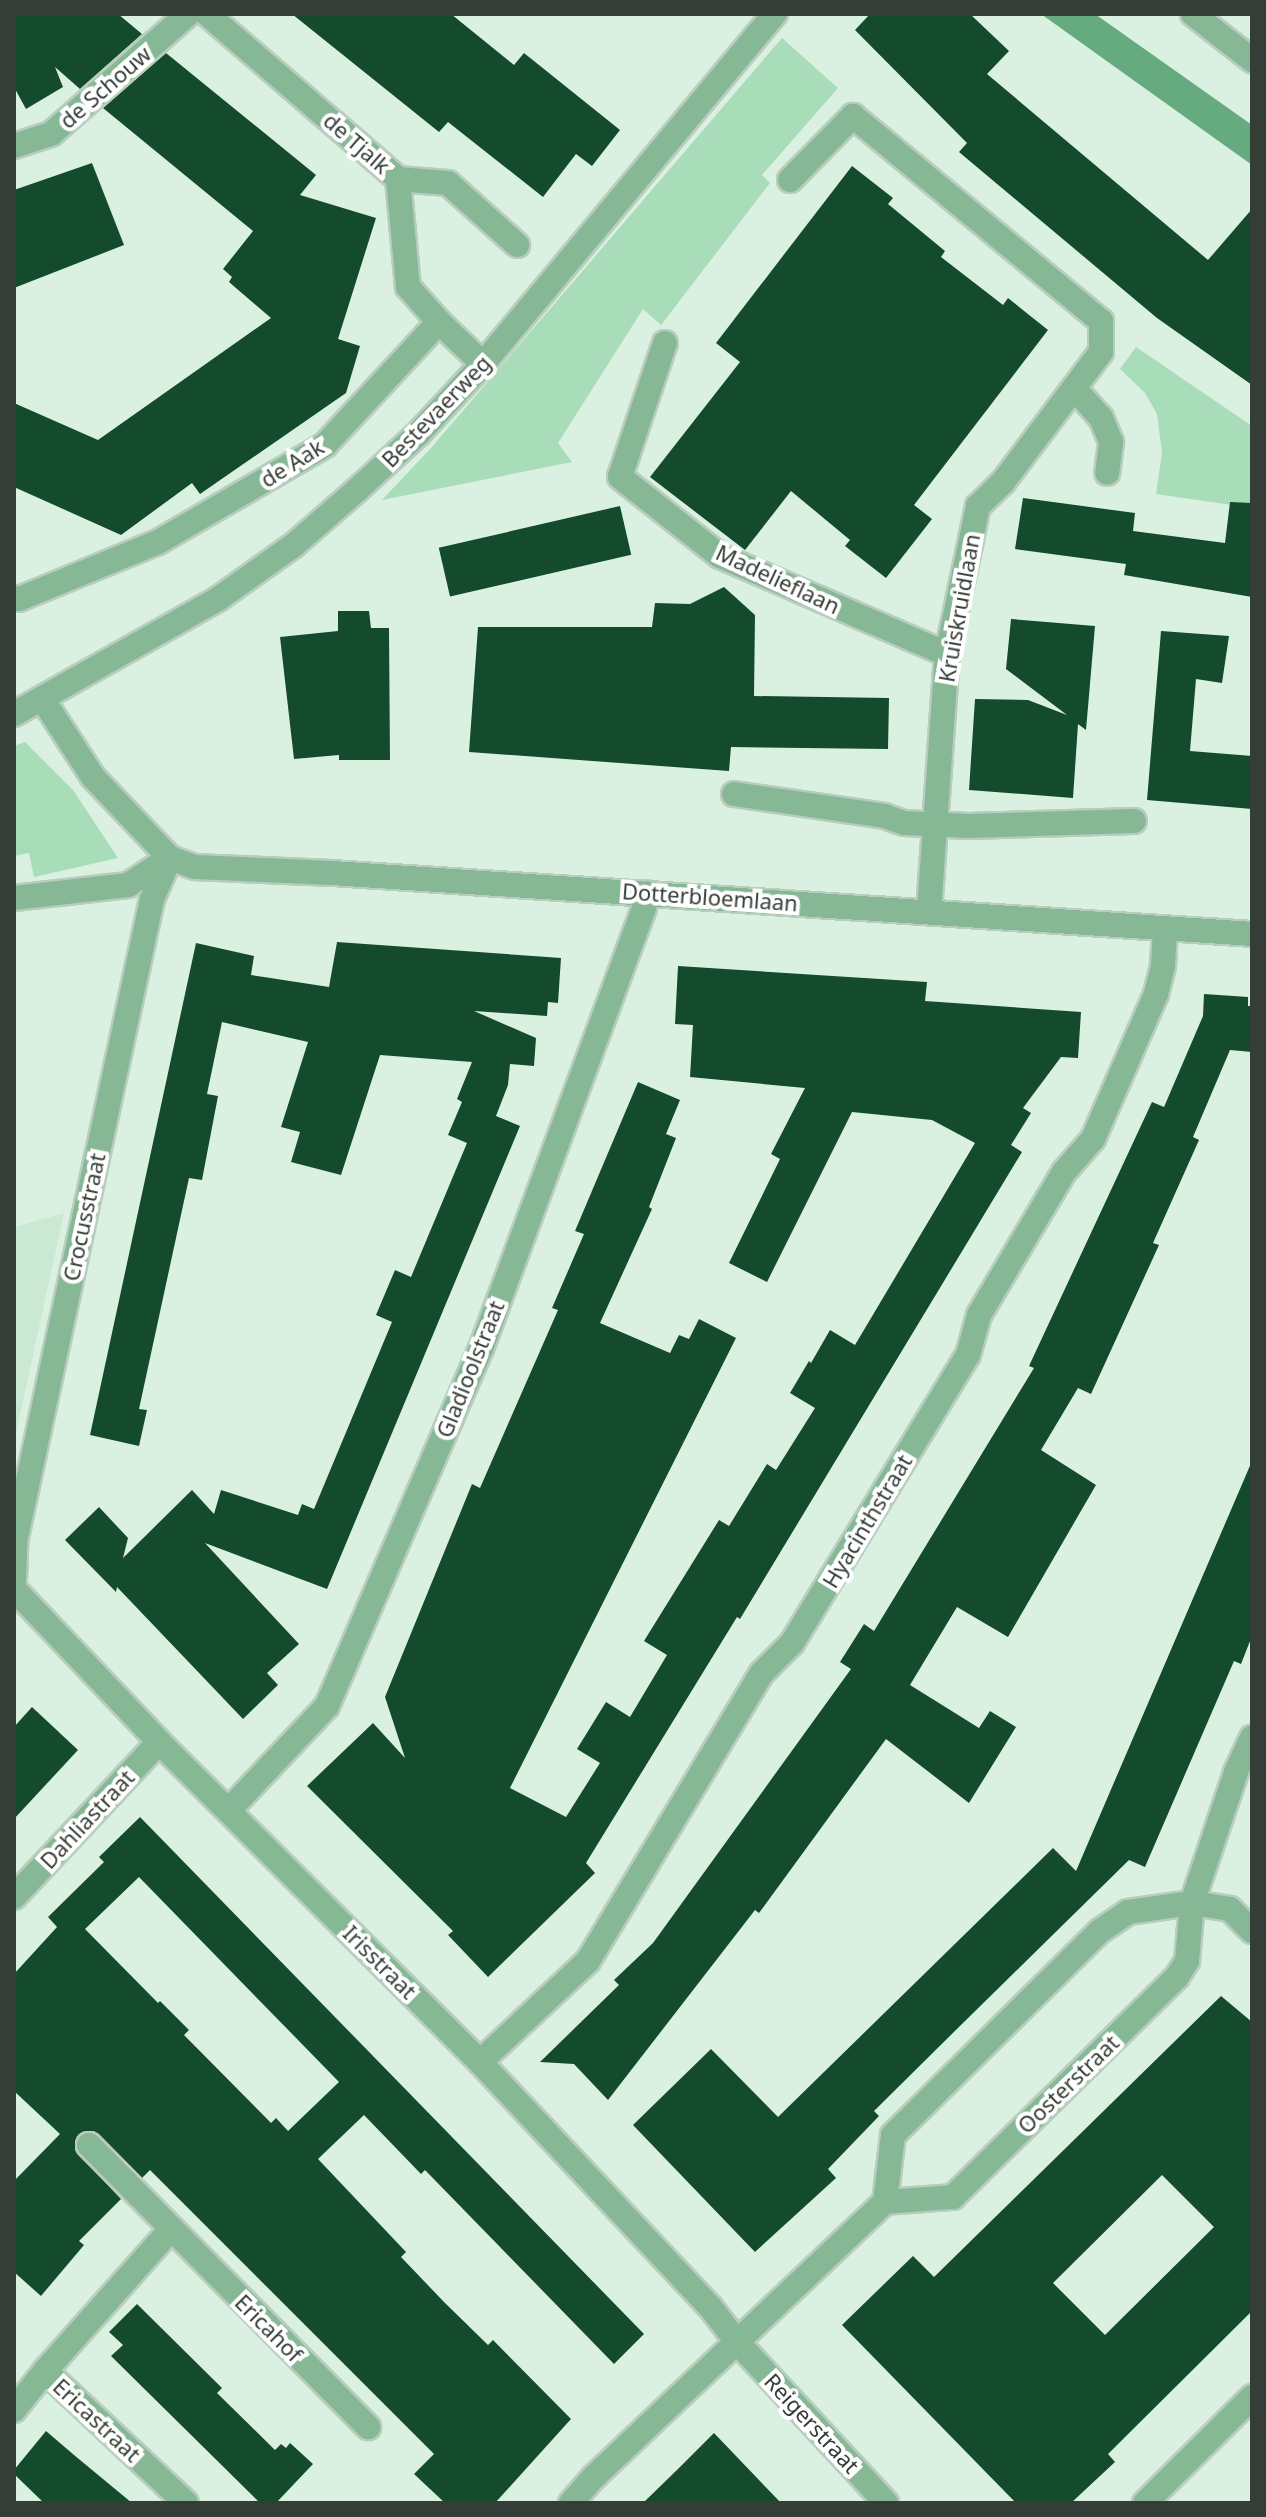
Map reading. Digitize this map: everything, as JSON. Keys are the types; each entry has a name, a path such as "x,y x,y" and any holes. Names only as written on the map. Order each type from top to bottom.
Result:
{"street":[{"name":"de Schouw","path":"14,146 51,134 188,14"},
{"name":"de Tjalk","path":"207,14 398,179 448,183 517,245"},
{"name":"Bestevaerweg","path":"14,714 218,599 294,545 418,434 483,364 775,14"},
{"path":"1193,14 1252,60"},
{"name":"Kruiskruidlaan","path":"790,180 853,116 1101,321 1101,352 1003,482 978,506 947,654 929,911"},
{"path":"398,179 408,287 483,364"},
{"name":"de Aak","path":"14,598 19,599 158,542 325,445 439,322"},
{"name":"Madelieflaan","path":"665,343 620,477 720,556 947,654"},
{"path":"1074,388 1101,418 1111,442 1107,473"},
{"path":"14,898 128,885 149,875 170,858 93,777 43,700"},
{"path":"734,794 884,816 904,823 1134,821"},
{"name":"Dotterbloemlaan","path":"170,858 195,867 646,893 1252,934"},
{"name":"Crocusstraat","path":"14,1580 15,1542 152,899 170,858"},
{"name":"Gladioolstraat","path":"229,1810 327,1706 481,1349 644,908 646,893"},
{"name":"Hyacinthstraat","path":"480,2062 588,1961 762,1673 792,1643 968,1355 979,1315 1064,1172 1093,1139 1156,994 1163,966 1165,928"},
{"name":"Irisstraat","path":"14,1589 159,1742 480,2062 711,2308 738,2343"},
{"name":"Oosterstraat","path":"885,2202 953,2197 1177,1977 1187,1961 1192,1903 1236,1772 1252,1737"},
{"name":"Dahliastraat","path":"14,1897 159,1742"},
{"path":"571,2503 594,2477 885,2202 893,2135 1100,1931 1128,1912 1192,1903 1230,1909 1252,1931"},
{"name":"Ericahof","path":"89,2145 368,2427"},
{"path":"45,2371 171,2229"},
{"name":"Reigerstraat","path":"738,2343 886,2503"},
{"name":"Ericastraat","path":"14,2410 45,2371 186,2503"},
{"path":"1145,2503 1252,2397"}],"shaded area":[{"path":"1041,14 1095,14 1252,125 1252,165"},
{"path":"782,38 838,88 762,175 770,183 661,325 643,309 558,443 572,462 382,500 431,448"},
{"path":"1136,347 1252,426 1252,508 1156,494 1162,453 1157,414 1145,393 1120,369"},
{"path":"25,742 73,790 118,858 34,877 29,853 14,856 14,746"},
{"path":"64,1213 14,1442 14,1227"}],"building":[{"path":"14,14 118,14 142,34 80,89 55,67 63,87 26,109 14,87"},
{"path":"292,14 451,14 514,65 524,53 620,130 592,166 576,154 543,197 448,122 439,132"},
{"path":"870,14 970,14 1009,51 987,74 1208,260 1252,209 1252,385 1157,318 959,152 967,143 855,30"},
{"path":"166,53 316,175 300,195 376,218 338,339 360,346 346,393 200,494 192,483 121,535 14,487 14,403 98,440 271,318 229,282 232,277 223,269 253,231 103,108"},
{"path":"92,163 124,245 14,288 14,190"},
{"path":"852,166 893,198 888,204 945,251 941,257 1003,305 1008,298 1048,330 914,505 932,519 886,578 845,546 850,540 791,491 745,550 650,477 740,362 716,343"},
{"path":"1023,498 1135,513 1133,531 1225,543 1230,502 1252,503 1252,597 1124,575 1126,564 1015,549"},
{"path":"620,506 631,555 450,597 439,548"},
{"path":"724,587 755,615 754,696 889,698 888,749 731,747 729,771 469,752 478,627 652,627 655,603 690,604"},
{"path":"338,611 369,611 371,628 389,628 390,760 339,760 339,755 294,759 280,637 338,631"},
{"path":"1011,619 1095,626 1086,730 1078,724 1073,798 969,790 975,699 1028,700 1067,715 1006,669"},
{"path":"1161,631 1229,636 1222,683 1196,679 1190,751 1252,756 1252,809 1147,800"},
{"path":"337,942 561,958 558,1003 548,1002 547,1016 474,1011 536,1038 534,1066 510,1064 508,1085 496,1116 520,1126 327,1589 205,1543 299,1644 267,1673 278,1685 243,1719 117,1587 116,1592 65,1540 99,1507 128,1538 123,1558 192,1490 214,1514 221,1490 298,1515 302,1504 314,1509 392,1322 376,1315 395,1270 411,1277 467,1143 448,1135 462,1102 457,1099 472,1062 380,1055 341,1175 291,1162 300,1132 281,1127 308,1042 222,1022 207,1094 218,1096 202,1180 189,1178 139,1409 147,1410 139,1446 90,1435 196,943 254,956 251,975 329,987"},
{"path":"678,966 927,982 925,1001 1081,1012 1078,1058 1061,1057 1023,1108 1031,1113 1011,1145 1022,1152 740,1619 737,1617 586,1863 595,1873 488,1977 448,1935 453,1931 307,1786 373,1723 405,1758 385,1697 472,1484 480,1488 558,1310 552,1308 584,1234 575,1231 638,1082 680,1100 666,1134 676,1138 649,1207 652,1209 600,1323 670,1353 679,1335 689,1339 699,1319 736,1338 510,1788 566,1817 600,1763 577,1749 606,1702 630,1717 667,1655 644,1641 719,1520 729,1526 767,1464 776,1470 815,1408 790,1393 809,1361 811,1363 830,1330 855,1345 975,1143 932,1120 852,1112 767,1282 729,1263 780,1159 771,1154 805,1088 690,1077 693,1025 675,1024"},
{"path":"1204,994 1248,997 1248,1006 1252,1006 1252,1052 1230,1050 1193,1137 1199,1140 1153,1243 1159,1245 1091,1394 1078,1388 1041,1450 1096,1485 1008,1637 957,1607 910,1685 979,1728 990,1711 1016,1727 969,1803 886,1739 759,1913 755,1910 608,2100 574,2064 540,2062 619,1985 614,1980 653,1943 851,1669 840,1662 864,1624 874,1631 1034,1368 1029,1366 1152,1102 1164,1107 1203,1016"},
{"path":"1252,1461 1252,1636 1241,1664 1234,1661 1145,1867 1129,1860 964,2022 874,2111 879,2116 828,2169 836,2178 755,2252 633,2125 711,2049 778,2117 1053,1848 1076,1871"},
{"path":"32,1707 78,1750 14,1819 14,1727"},
{"path":"140,1817 644,2334 614,2364 425,2170 421,2174 364,2115 318,2159 406,2252 401,2257 444,2302 488,2345 493,2340 571,2419 495,2503 445,2503 414,2474 434,2454 150,2170 142,2178 94,2131 79,2134 75,2150 121,2199 79,2241 84,2245 41,2296 14,2272 14,2181 60,2134 14,2091 14,1974 57,1927 48,1917 104,1862 99,1857","holes":["139,1877 339,2082 288,2131 276,2118 271,2123 184,2035 189,2030 85,1929"]},
{"path":"1221,1996 1252,2022 1252,2311 1108,2454 1115,2462 1071,2503 1016,2503 842,2325 913,2256 934,2277","holes":["1162,2175 1214,2227 1105,2335 1053,2283"]},
{"path":"137,2304 222,2388 217,2393 275,2450 281,2444 286,2448 290,2443 313,2464 276,2503 260,2503 111,2356 123,2345 109,2332"},
{"path":"46,2431 132,2503 44,2503 14,2474 14,2470"},
{"path":"714,2433 781,2503 643,2503 679,2468"}]}
